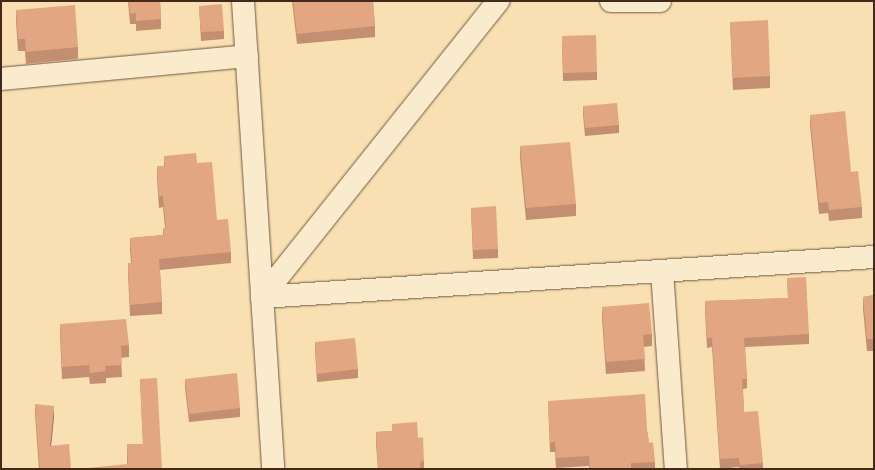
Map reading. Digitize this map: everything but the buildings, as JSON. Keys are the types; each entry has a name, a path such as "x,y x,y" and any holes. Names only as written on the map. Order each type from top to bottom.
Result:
{"street":[{"path":"243,1 273,469"},
{"path":"262,297 498,1"},
{"path":"612,1 660,1"},
{"path":"1,79 247,56"},
{"path":"262,297 874,256"},
{"path":"662,271 676,469"}]}
